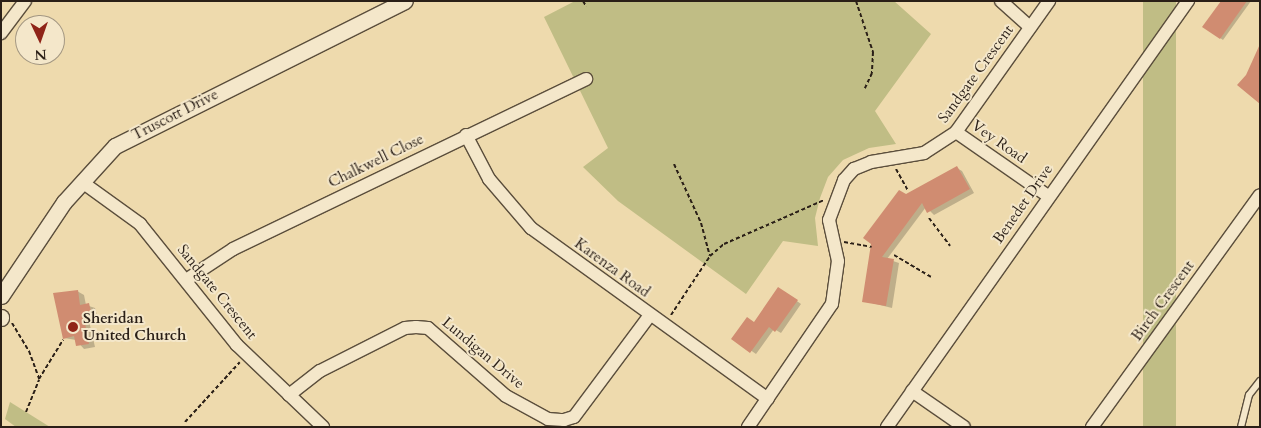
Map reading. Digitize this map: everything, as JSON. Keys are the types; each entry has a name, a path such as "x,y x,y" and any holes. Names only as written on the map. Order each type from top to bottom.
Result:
{"street":[{"path":"1,33 26,1"},
{"name":"Truscott Drive","path":"1,296 64,202 115,146 405,1"},
{"path":"1002,1 1030,28"},
{"name":"Sandgate Crescent","path":"748,427 832,304 838,273 829,220 835,196 854,169 924,153 956,132 1049,1"},
{"name":"Benedet Drive","path":"886,427 1188,1"},
{"name":"Chalkwell Close","path":"186,280 233,250 586,79"},
{"name":"Vey Road","path":"956,132 1048,196"},
{"name":"Karenza Road","path":"466,136 489,179 515,213 664,326 768,399"},
{"name":"Sandgate Crescent","path":"82,182 140,224 247,355 323,427"},
{"name":"Birch Crescent","path":"1092,427 1260,195"},
{"name":"Lundigan Drive","path":"289,395 320,371 405,328 416,326 428,328 506,396 548,419 564,420 574,417 650,315"},
{"path":"912,391 964,427"}],"lane":[{"path":"1241,427 1249,395 1260,381"}],"path":[{"path":"583,1 586,6"},
{"path":"856,1 873,52 872,73 865,88"},
{"path":"891,160 908,191"},
{"path":"674,164 701,223 710,256"},
{"path":"664,326 710,256 724,244 835,196"},
{"path":"929,218 950,246"},
{"path":"834,241 872,247"},
{"path":"894,255 931,276"},
{"path":"1,317 11,321 22,338 39,379"},
{"path":"26,412 39,379 63,340"},
{"path":"186,422 247,355"}],"shaded area":[{"path":"575,1 894,1 931,34 875,111 896,144 869,148 843,160 828,177 820,198 815,218 818,246 783,241 746,294 618,201 583,167 608,148 544,17"},
{"path":"1143,1 1176,1 1176,427 1143,427"},
{"path":"10,402 50,427 16,427 5,419"}],"building":[{"path":"1221,1 1247,1 1220,39 1202,27"},
{"path":"1260,44 1260,104 1237,85 1246,75"},
{"path":"957,166 970,189 927,213 922,203 882,257 894,259 886,306 862,302 871,244 863,238 899,190 906,194"},
{"path":"778,287 798,300 775,332 769,327 750,353 731,339 747,317 754,322"},
{"name":"Sheridan United Church","path":"78,290 80,305 89,303 92,316 84,318 89,344 76,346 74,336 63,339 53,293"}],"place":[{"name":"Sheridan United Church","path":"73,327"}]}
